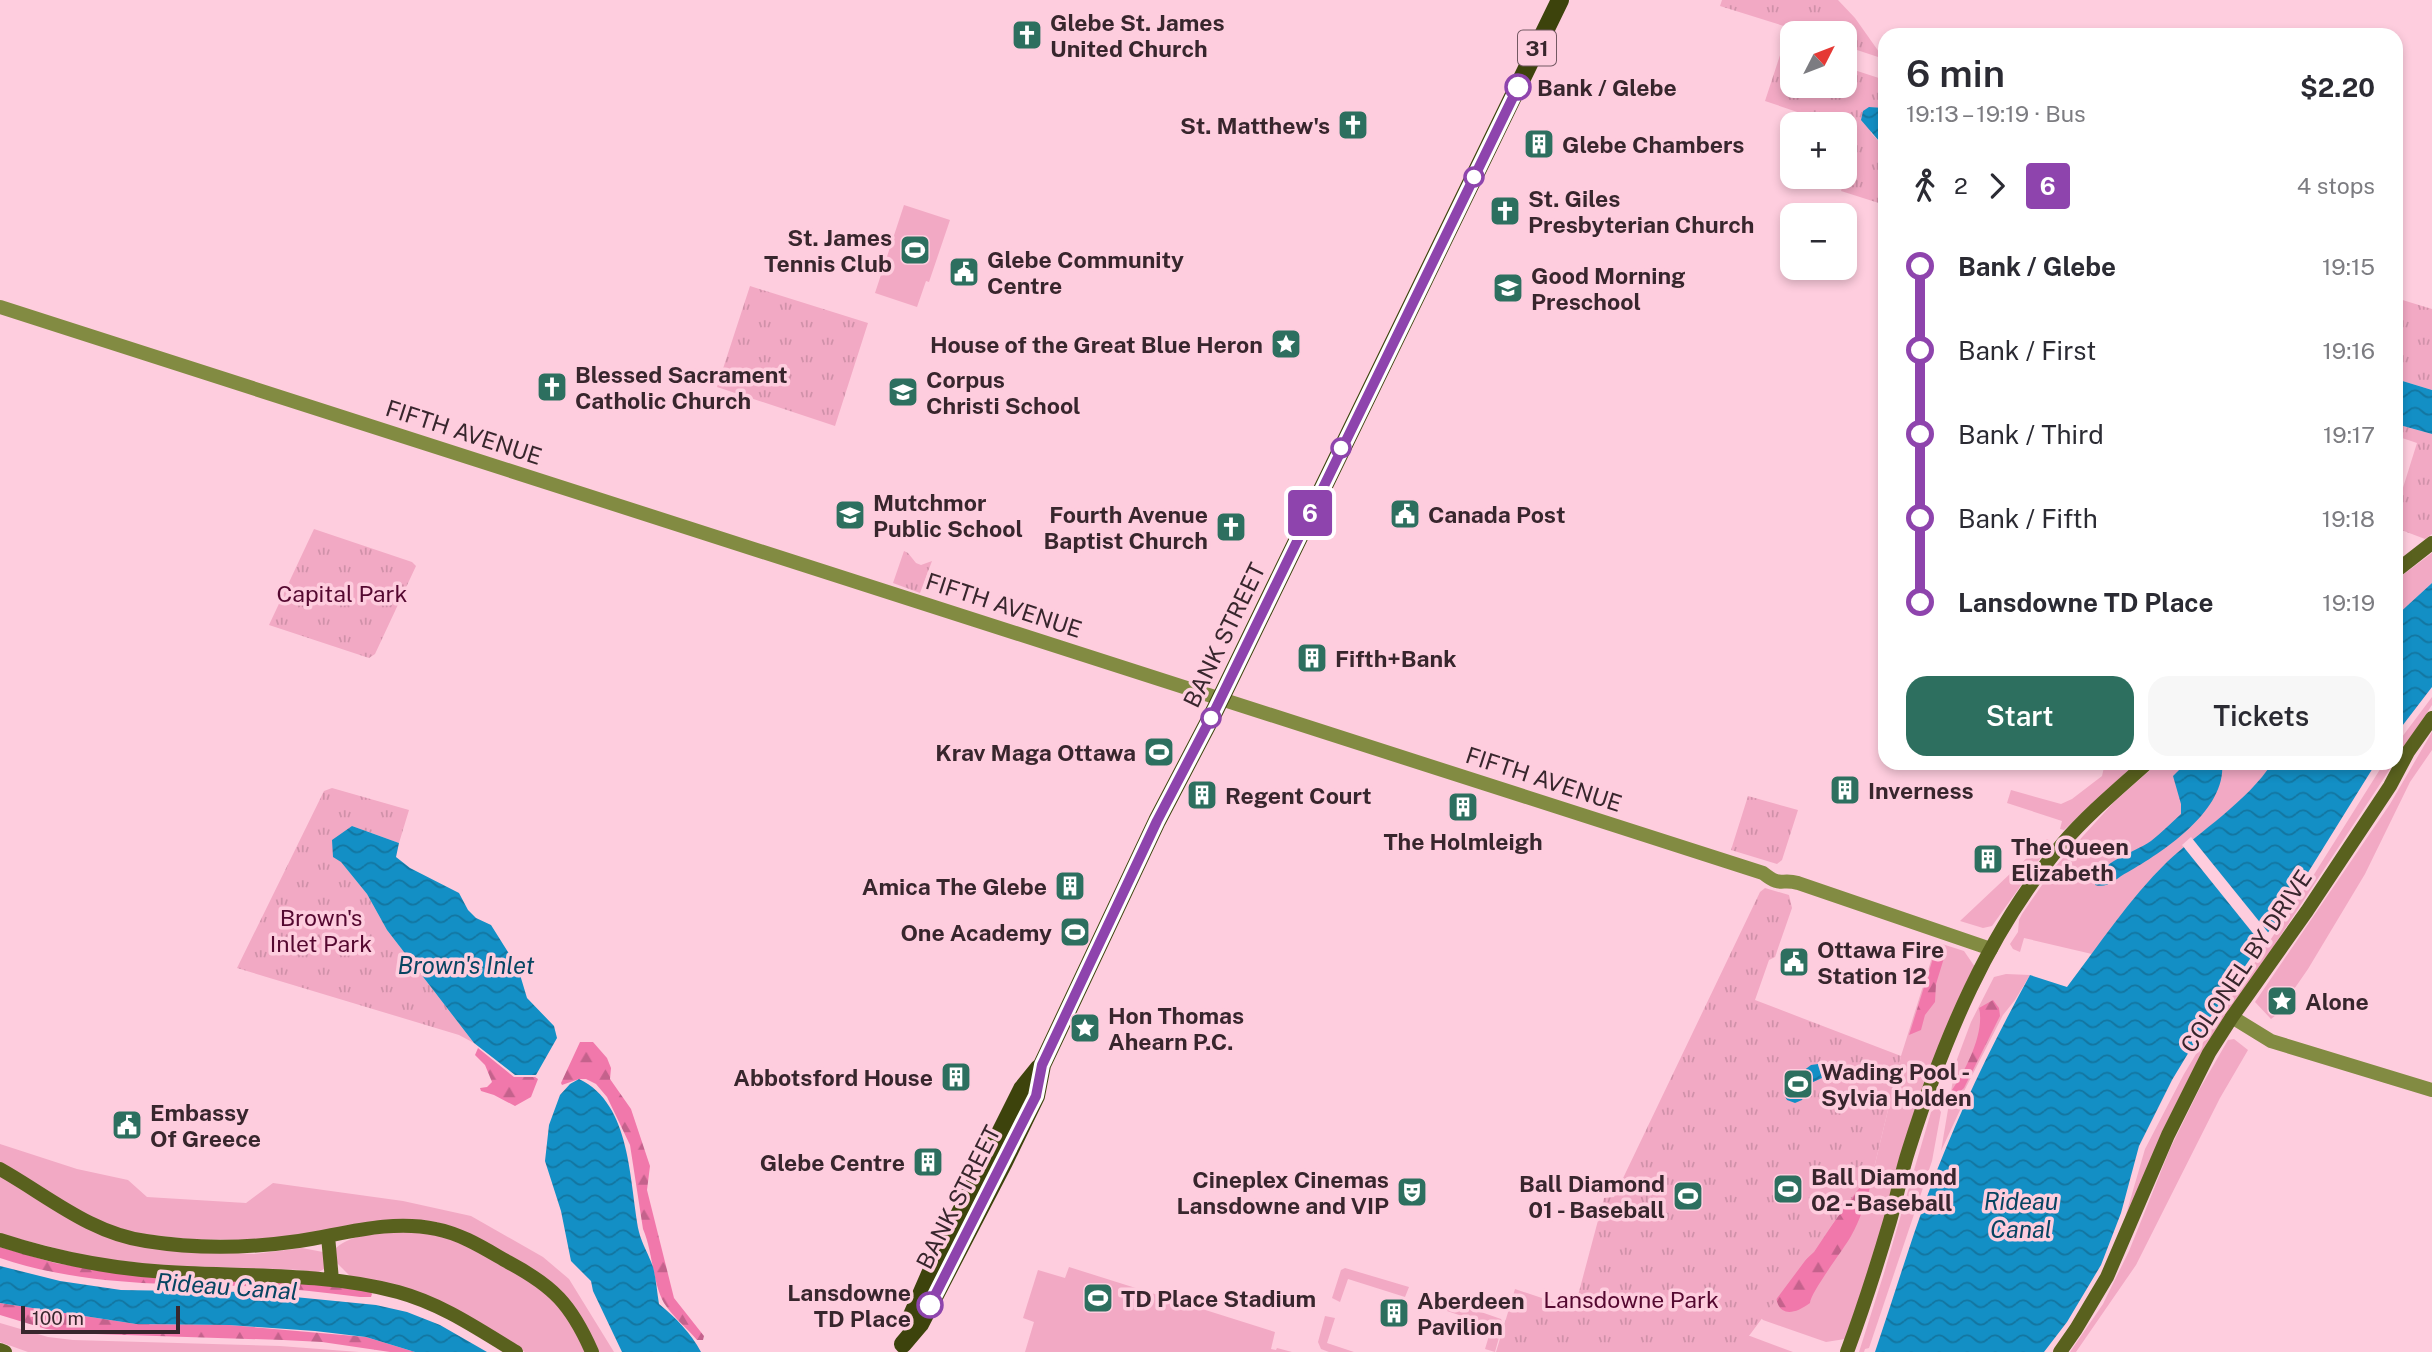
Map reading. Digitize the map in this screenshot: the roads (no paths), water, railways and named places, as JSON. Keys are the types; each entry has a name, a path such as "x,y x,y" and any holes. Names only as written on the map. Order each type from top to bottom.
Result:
{"main road":[{"name":"BANK STREET","path":"901,1348 920,1324 979,1195 1022,1089 1042,1065 1157,821 1220,698 1560,0"},
{"path":"2403,565 2432,542"},
{"name":"COLONEL BY DRIVE","path":"2403,761 2432,718"},
{"path":"1847,1352 1868,1297 1907,1153 1942,1052 1991,949 2025,892 2063,843 2102,802 2139,770"},
{"name":"COLONEL BY DRIVE","path":"2060,1352 2107,1277 2168,1135 2209,1053 2315,901 2398,770"},
{"path":"0,1170 75,1217 115,1234 163,1244 251,1246 374,1228 433,1228 458,1236 551,1288 575,1319 592,1352"},
{"path":"328,1236 332,1280"},
{"path":"0,1240 42,1253 95,1264 163,1272 293,1276 396,1292 432,1303 516,1352"},
{"path":"0,1350 5,1352"}],"street":[{"name":"FIFTH AVENUE","path":"0,307 1763,873 1780,883 1790,881 1991,949"},
{"path":"2232,1017 2271,1041 2432,1090"}],"water":[{"path":"1869,107 1878,108 1878,140 1861,120 1863,111"},
{"path":"2403,381 2432,390 2432,434 2403,426"},
{"path":"2432,583 2432,687 2403,725 2403,610"},
{"path":"2179,770 2222,770 2221,780 2214,797 2190,828 2158,853 2108,884 2095,885 2097,877 2109,864 2151,841 2181,814 2173,776"},
{"name":"Rideau Canal","path":"2267,770 2372,770 2299,887 2207,1022 2172,1080 2139,1146 2121,1213 2101,1265 2067,1322 2044,1352 1875,1352 1921,1214 1950,1138 1988,1055 2030,975 2067,987 2153,876 2237,803"},
{"name":"Brown's Inlet","path":"352,826 399,843 396,857 410,868 459,893 468,910 476,918 491,925 518,968 527,998 554,1026 557,1038 536,1075 515,1075 474,1043 387,930 367,894 341,862 333,857 332,840"},
{"name":"Wading Pool - Sylvia Holden","path":"1818,1064 1824,1070 1822,1078 1811,1083 1802,1100 1795,1103 1787,1100 1783,1092 1787,1083 1811,1065"},
{"path":"579,1079 596,1091 609,1106 619,1125 630,1168 639,1232 653,1267 659,1304 683,1326 701,1352 622,1352 593,1291 591,1281 571,1261 561,1211 545,1161 549,1125 560,1095"},
{"name":"Rideau Canal","path":"0,1266 60,1281 121,1290 245,1292 376,1305 407,1312 440,1325 487,1352 415,1352 366,1337 315,1331 229,1325 136,1324 0,1303"}],"place":[{"name":"Glebe St. James United Church","path":"1027,35"},
{"name":"Bank / Glebe","path":"1518,87"},
{"name":"St. Matthew's","path":"1353,125"},
{"name":"Glebe Chambers","path":"1539,144"},
{"name":"St. Giles Presbyterian Church","path":"1505,211"},
{"name":"St. James Tennis Club","path":"915,250"},
{"name":"Glebe Community Centre","path":"964,272"},
{"name":"Good Morning Preschool","path":"1508,288"},
{"name":"House of the Great Blue Heron","path":"1286,344"},
{"name":"Blessed Sacrament Catholic Church","path":"552,387"},
{"name":"Corpus Christi School","path":"903,392"},
{"name":"Canada Post","path":"1405,514"},
{"name":"Mutchmor Public School","path":"850,515"},
{"name":"Fourth Avenue Baptist Church","path":"1231,527"},
{"name":"Fifth+Bank","path":"1312,658"},
{"name":"Krav Maga Ottawa","path":"1159,752"},
{"name":"Inverness","path":"1845,790"},
{"name":"Regent Court","path":"1202,795"},
{"name":"The Holmleigh","path":"1463,807"},
{"name":"The Queen Elizabeth","path":"1988,859"},
{"name":"Amica The Glebe","path":"1070,886"},
{"name":"One Academy","path":"1075,932"},
{"name":"Ottawa Fire Station 12","path":"1794,962"},
{"name":"Alone","path":"2282,1001"},
{"name":"Hon Thomas Ahearn P.C.","path":"1085,1028"},
{"name":"Abbotsford House","path":"956,1077"},
{"name":"Wading Pool - Sylvia Holden","path":"1798,1084"},
{"name":"Embassy Of Greece","path":"127,1125"},
{"name":"Glebe Centre","path":"928,1162"},
{"name":"Ball Diamond 02 - Baseball","path":"1788,1189"},
{"name":"Cineplex Cinemas Lansdowne and VIP","path":"1412,1192"},
{"name":"Ball Diamond 01 - Baseball","path":"1688,1196"},
{"name":"TD Place Stadium","path":"1098,1298"},
{"name":"Lansdowne TD Place","path":"930,1305"},
{"name":"Aberdeen Pavilion","path":"1394,1313"}],"park label":[{"name":"Capital Park","path":"342,593"},
{"name":"Brown's Inlet Park","path":"321,930"},
{"name":"Lansdowne Park","path":"1631,1299"}]}
